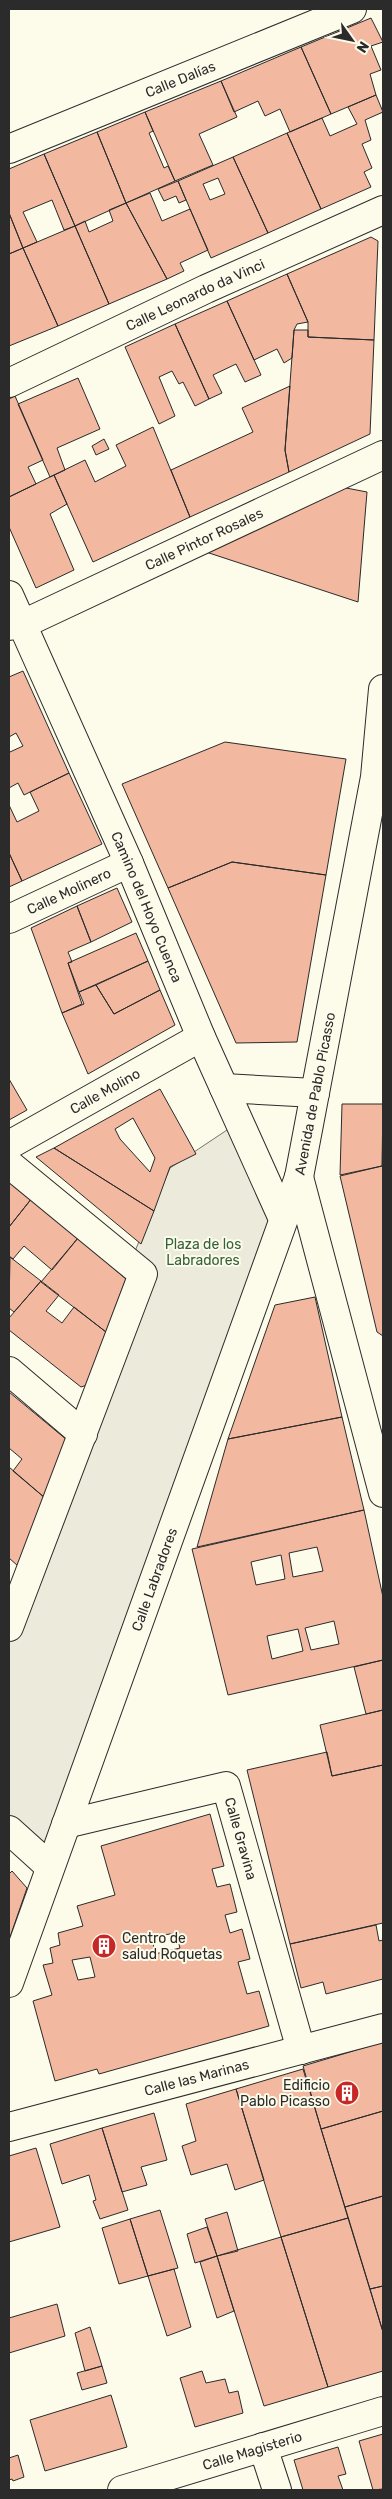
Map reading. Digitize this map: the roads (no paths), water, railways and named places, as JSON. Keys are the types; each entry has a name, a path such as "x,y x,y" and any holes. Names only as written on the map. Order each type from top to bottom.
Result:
{"street":[{"name":"Calle Dalías","path":"9,149 352,9"},
{"name":"Calle Leonardo da Vinci","path":"9,383 206,289 383,210"},
{"name":"Calle Pintor Rosales","path":"13,632 383,455"},
{"name":"Camino del Hoyo Cuenca","path":"9,595 13,632 129,863 201,1037 283,1219"},
{"name":"Avenida de Pablo Picasso","path":"383,689 379,766 299,1177 372,1407 383,1493"},
{"name":"Calle Molinero","path":"9,919 129,863"},
{"name":"Calle Molino","path":"9,1145 201,1037"},
{"path":"224,1088 315,1093"},
{"path":"9,1164 143,1274 83,1434 11,1614"},
{"name":"Calle Labradores","path":"9,1983 299,1177"},
{"path":"9,1371 83,1434"},
{"name":"Calle Gravina","path":"66,1824 226,1786 301,2050"},
{"path":"9,1830 50,1868"},
{"name":"Calle las Marinas","path":"9,2126 383,2028"},
{"name":"Calle Magisterio","path":"122,2490 383,2411"},
{"path":"263,2448 277,2490"}],"place":[{"name":"Centro de salud Roquetas","path":"104,1946"},
{"name":"Edificio Pablo Picasso","path":"347,2093"}],"park label":[{"name":"Plaza de los Labradores","path":"203,1252"}]}
